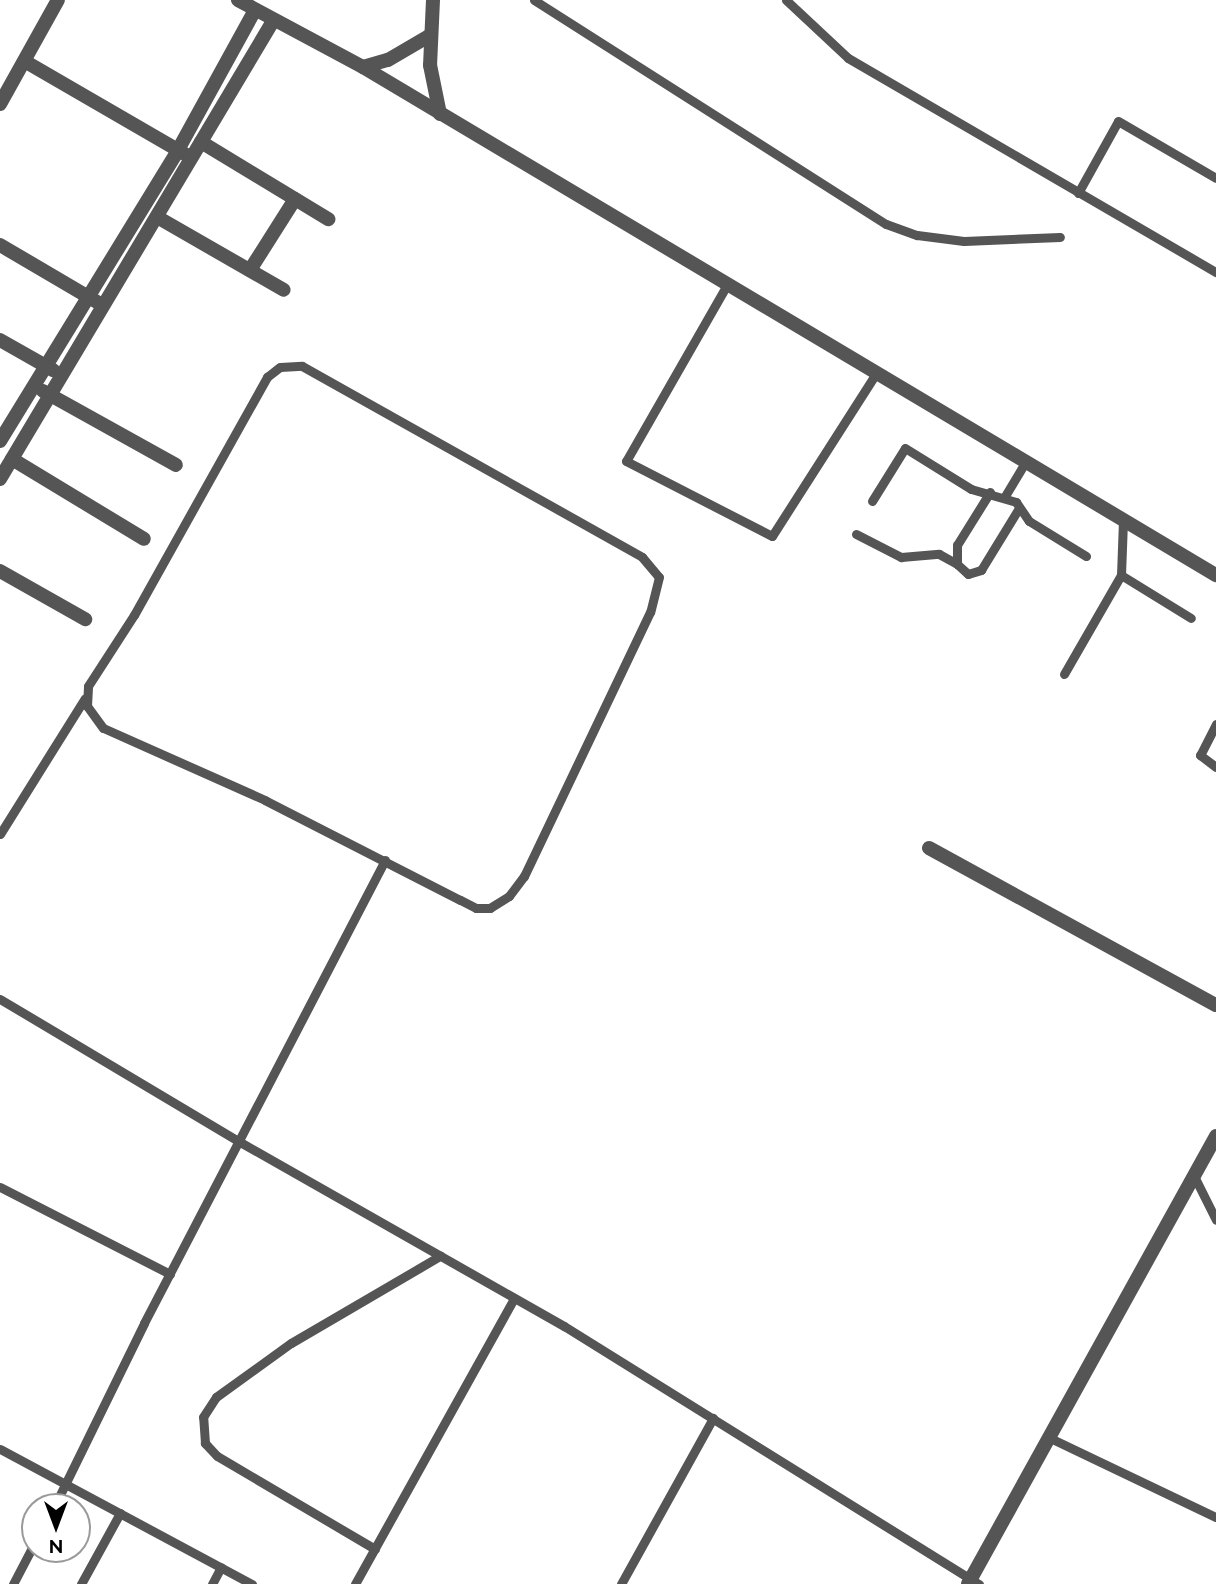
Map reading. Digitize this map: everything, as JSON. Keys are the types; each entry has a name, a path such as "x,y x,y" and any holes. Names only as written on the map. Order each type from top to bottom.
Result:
{"street":[{"path":"2,96 26,62 58,0"},
{"path":"238,0 363,67 1216,575"},
{"path":"433,0 429,36 440,114"},
{"path":"21,444 1,436 89,298 178,150 255,10"},
{"path":"0,479 273,21"},
{"path":"363,67 388,60 429,36"},
{"path":"26,62 192,157"},
{"path":"201,142 328,219"},
{"path":"250,270 295,199"},
{"path":"157,217 284,290"},
{"path":"0,245 104,307"},
{"path":"0,340 63,376"},
{"path":"34,386 176,466"},
{"path":"12,459 144,539"},
{"path":"0,571 85,619"},
{"path":"929,848 1216,1005"},
{"path":"973,1582 1048,1437 1216,1136"}],"lane":[{"path":"534,0 886,224 917,235 964,241 1060,237"},
{"path":"786,0 848,58 1216,272"},
{"path":"1077,193 1118,121 1216,178"},
{"path":"728,283 626,461 772,536 877,372"},
{"path":"0,834 85,698 259,390 280,367 315,370 656,569 659,585 650,612 524,876 509,897 490,908 476,908 265,800 103,728 90,714 85,698"},
{"path":"872,501 905,448 971,489 1005,496 1029,521 1086,556"},
{"path":"1005,496 1026,461"},
{"path":"957,564 960,538 990,492"},
{"path":"856,534 905,558 939,554 968,574 981,570 1019,508"},
{"path":"1064,674 1121,575 1123,520"},
{"path":"1121,575 1191,618"},
{"path":"1216,724 1200,755 1216,767"},
{"path":"61,1493 170,1274 385,860"},
{"path":"0,999 240,1142 514,1298 713,1418 973,1582"},
{"path":"1194,1176 1216,1220"},
{"path":"0,1186 170,1274"},
{"path":"375,1549 217,1457 205,1443 203,1417 216,1397 291,1343 440,1256"},
{"path":"355,1584 514,1298"},
{"path":"621,1584 713,1418"},
{"path":"1048,1437 1216,1517"},
{"path":"0,1449 252,1584"},
{"path":"81,1584 120,1513"},
{"path":"13,1584 24,1563"},
{"path":"212,1584 221,1567"}]}
